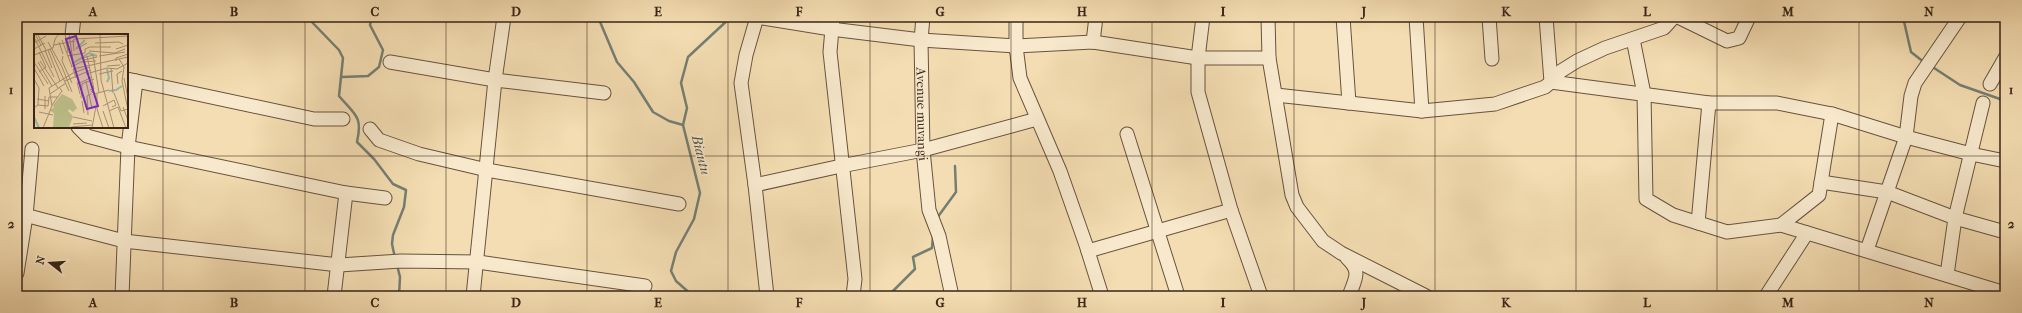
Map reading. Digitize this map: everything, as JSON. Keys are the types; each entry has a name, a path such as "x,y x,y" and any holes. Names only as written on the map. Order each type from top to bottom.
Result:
{"street":[{"path":"72,34 74,17"},
{"path":"473,296 478,262 495,80 504,17"},
{"path":"767,296 755,185 741,83 746,54 757,17 832,23 921,40 1016,46 1093,42 1198,58 1269,58"},
{"name":"Avenue muvangi","path":"923,17 921,40 923,150 929,210 939,236 952,296"},
{"path":"1016,17 1016,46 1020,78 1060,171 1102,296"},
{"path":"1093,42 1096,17"},
{"path":"1203,17 1198,58 1198,92 1231,210 1261,296"},
{"path":"1268,17 1269,58 1292,195 1297,207 1323,241 1341,253 1426,296"},
{"path":"1343,17 1349,103"},
{"path":"1416,17 1422,111"},
{"path":"1488,17 1492,59"},
{"path":"1546,17 1551,82"},
{"path":"1276,95 1422,111 1495,104 1545,87 1561,71 1577,61 1605,48 1664,28 1674,17"},
{"path":"1678,17 1727,41 1739,38 1749,17"},
{"path":"1867,250 1906,137 1911,96 1915,83 1960,17"},
{"path":"832,23 830,52 841,166 855,279 853,296"},
{"path":"1633,39 1644,94 1646,199 1673,215 1727,232 1781,225 2005,293"},
{"path":"1990,84 2005,58"},
{"path":"390,62 495,80 604,94"},
{"path":"122,296 131,80 314,118 343,119"},
{"path":"1551,82 1709,103 1777,103 1832,114 1906,137 1971,154 2005,160"},
{"path":"1698,223 1709,103"},
{"path":"1947,275 1955,218 1983,103"},
{"path":"1781,225 1819,195 1832,114"},
{"path":"755,185 923,150 1037,119"},
{"path":"79,128 87,136 128,147 346,193 385,198"},
{"path":"370,129 379,140 419,154 487,170 680,204"},
{"path":"1127,134 1178,296"},
{"path":"17,273 21,214 32,149"},
{"path":"1821,182 1887,192 1955,218 2005,232"},
{"path":"334,296 339,266 346,193"},
{"path":"1088,251 1231,210"},
{"path":"21,214 124,241 339,266 397,262 478,262 645,286"},
{"path":"1766,296 1807,233"},
{"path":"1341,253 1355,266 1357,272 1349,296"}],"waterway":[{"path":"307,17 339,50 343,58 339,96 353,112 358,121 359,133 357,142 374,159 393,184 406,190 404,207 393,235 392,244 395,258"},
{"path":"342,77 368,76 379,67 383,50 370,25 372,17"},
{"name":"Biautu","path":"598,17 617,62 634,82 653,112 669,121 683,125 700,193 694,219 676,252 671,271 676,281 693,296"},
{"path":"683,125 687,108 681,83 688,57 731,17"},
{"path":"1903,17 1911,52 1925,63"},
{"path":"1931,66 1960,85 2000,99 2005,108"},
{"path":"937,218 956,192 955,166"},
{"path":"888,296 915,269 913,257 932,248 933,236"},
{"path":"397,265 400,277 399,296"}]}
